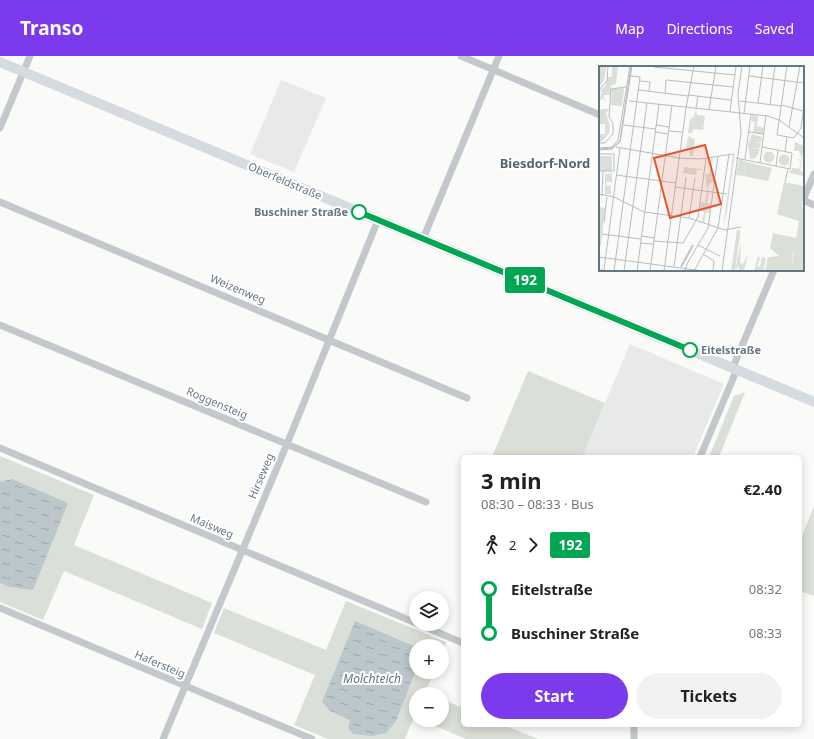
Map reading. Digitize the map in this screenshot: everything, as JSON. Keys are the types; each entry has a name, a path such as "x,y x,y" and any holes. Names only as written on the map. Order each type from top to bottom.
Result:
{"street":[{"path":"0,128 30,56"},
{"path":"461,56 599,115"},
{"path":"423,239 499,56"},
{"name":"Oberfeldstraße","path":"0,62 814,402"},
{"path":"804,198 814,174"},
{"path":"804,200 814,205"},
{"name":"Weizenweg","path":"0,202 467,398"},
{"name":"Hirseweg","path":"163,739 287,444 378,220"},
{"path":"701,455 774,271"},
{"name":"Roggensteig","path":"0,325 426,502"},
{"name":"Maisweg","path":"0,448 409,621"},
{"name":"Hafersteig","path":"0,608 312,739"},
{"name":"Maisweg","path":"434,631 461,642"},
{"path":"634,727 634,739"}],"shaded area":[{"path":"281,80 326,98 294,172 250,154"},
{"path":"630,344 724,384 694,455 583,455"},
{"path":"528,371 605,403 583,455 493,455"},
{"path":"745,392 720,455 710,455 734,396"},
{"path":"0,456 94,495 74,545 212,603 202,629 64,571 43,620 0,602"},
{"path":"814,506 814,596 802,592 802,536"},
{"path":"346,601 409,627 409,631 419,631 439,639 409,639 409,679 431,679 427,687 409,687 410,727 405,739 328,739 294,725 315,675 214,633 224,608 326,650"},
{"path":"449,702 461,707 461,727 509,727 538,739 466,739 438,727 449,727"}],"water":[{"path":"12,479 68,503 33,590 10,587 0,583 0,482"},
{"name":"Molchteich","path":"355,621 409,644 409,679 412,679 396,721 386,733 372,736 353,734 348,728 350,720 330,711 322,702"}],"bus line":[{"name":"192","path":"359,212 690,350"}],"place":[{"name":"Buschiner Straße","path":"359,212"},
{"name":"Eitelstraße","path":"690,350"}],"district":[{"name":"Biesdorf-Nord","path":"545,163"}]}
